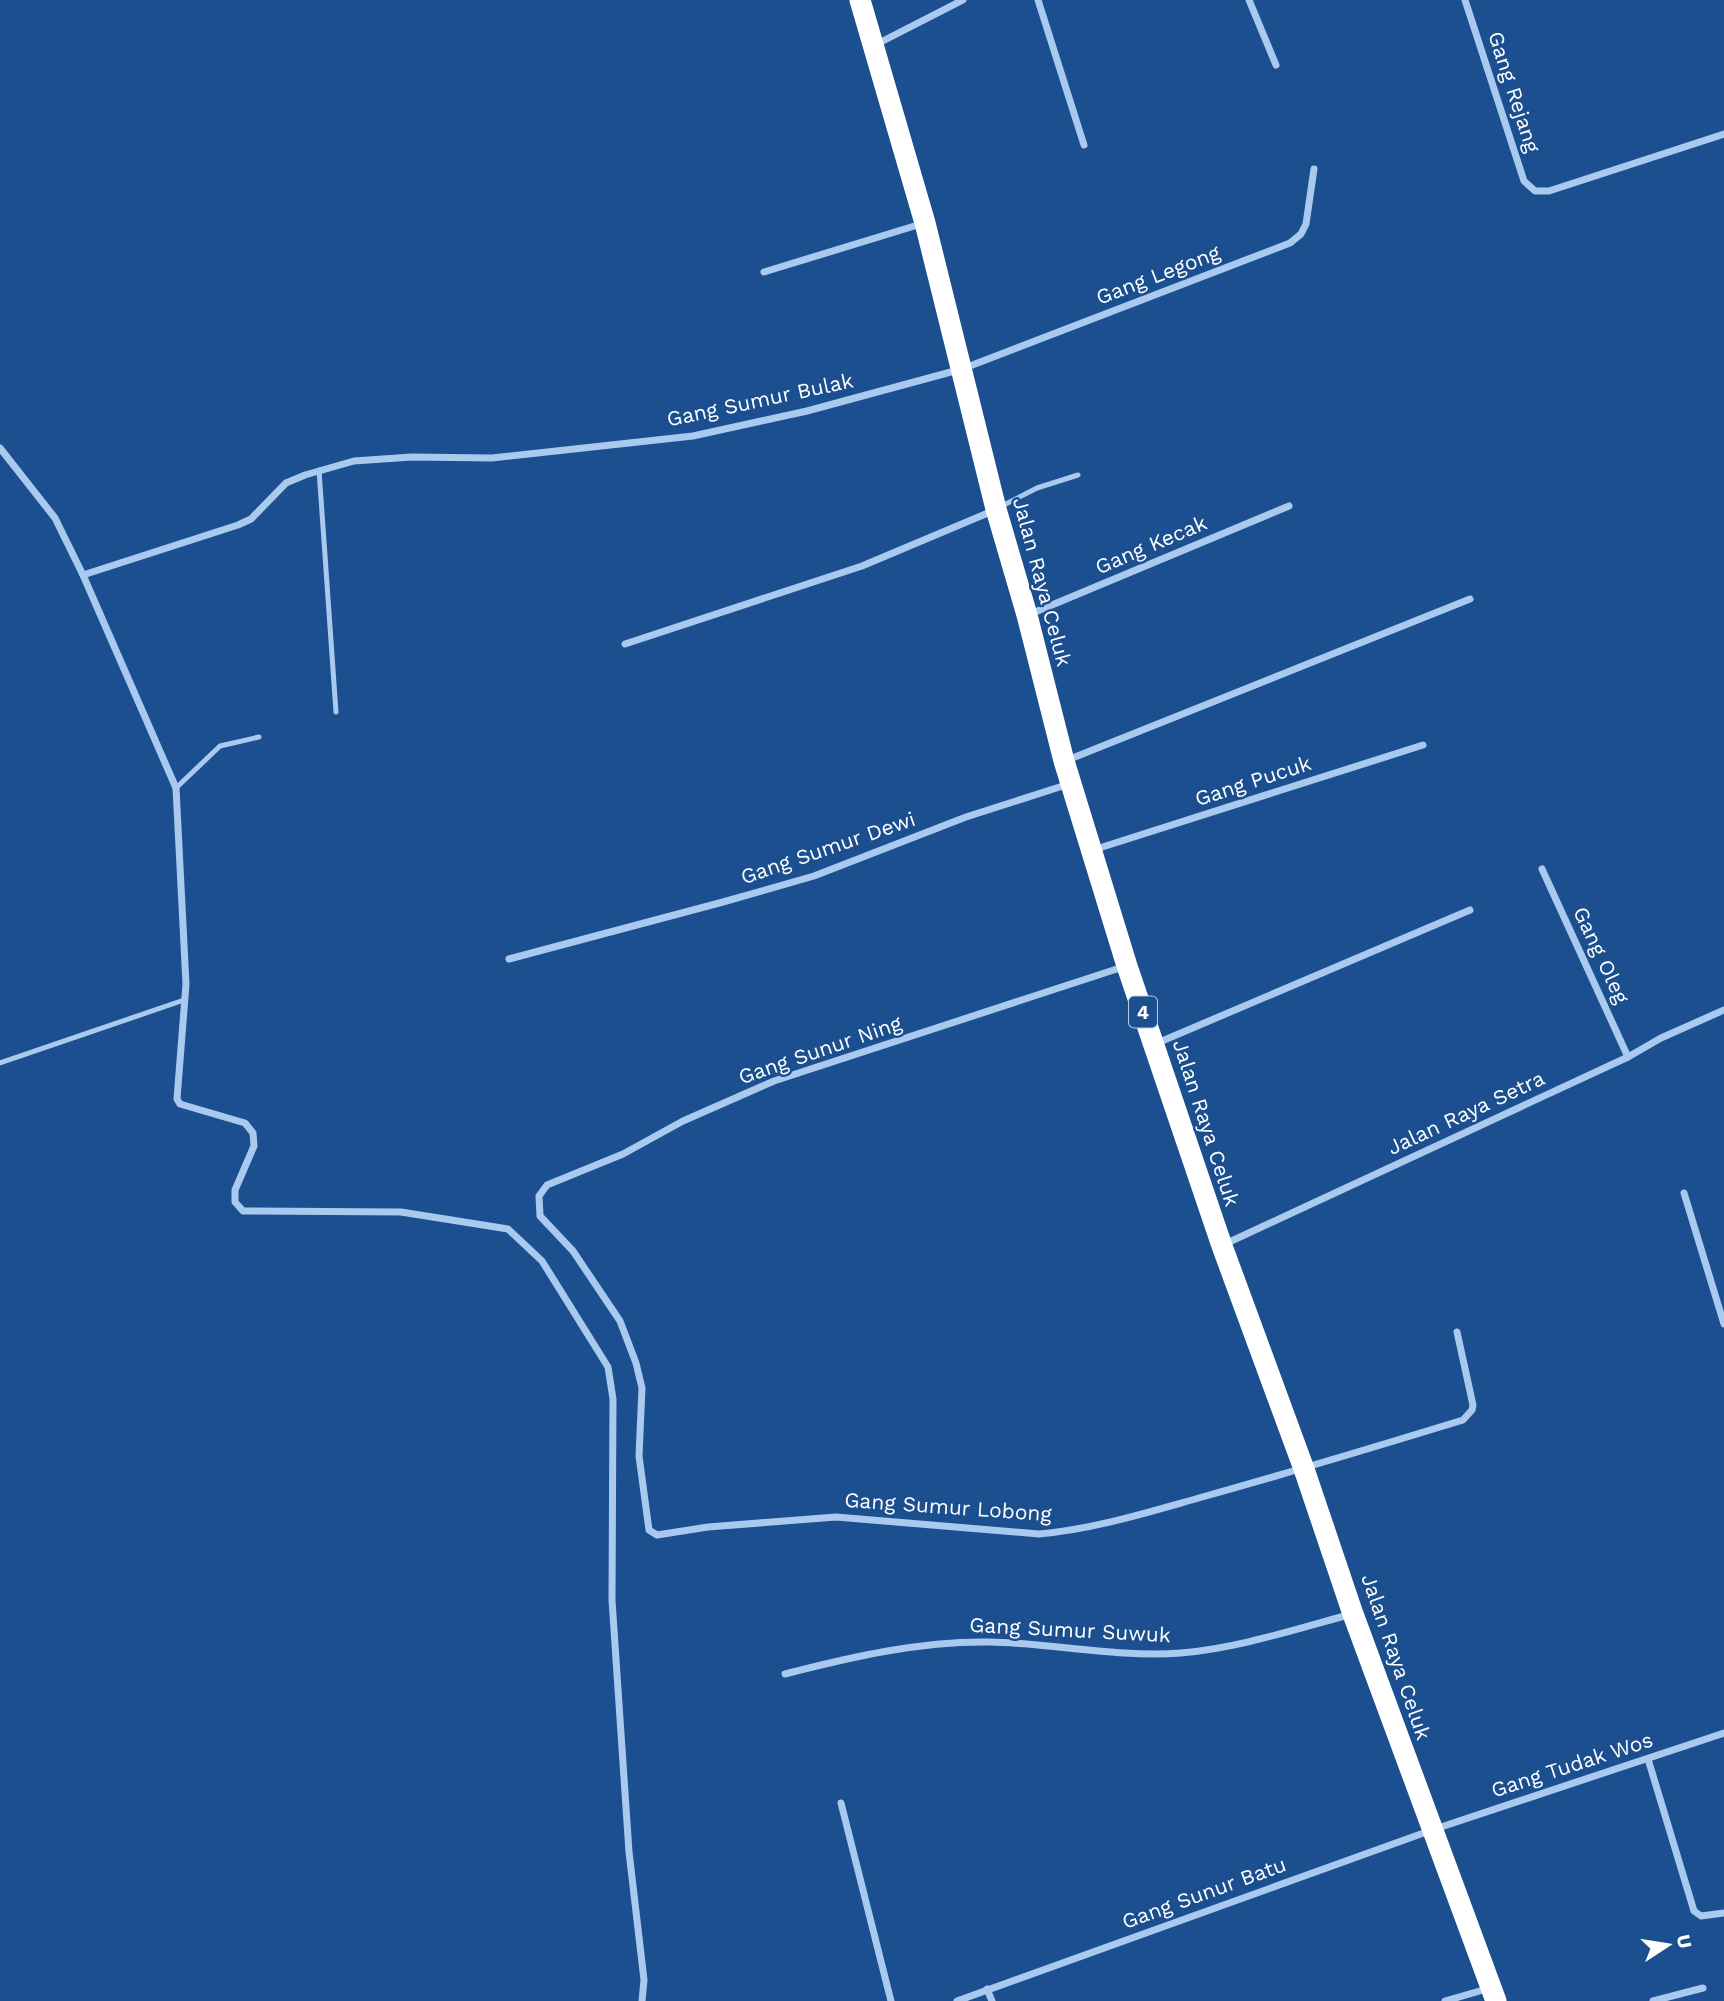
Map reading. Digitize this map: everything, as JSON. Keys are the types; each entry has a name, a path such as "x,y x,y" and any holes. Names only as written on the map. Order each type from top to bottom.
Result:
{"highway":[{"name":"Jalan Raya Celuk","path":"860,0 925,223 996,509 1027,615 1064,761 1127,966 1222,1246 1493,1995"}],"street":[{"path":"873,46 963,0"},
{"path":"1038,0 1084,145"},
{"path":"1249,0 1276,65"},
{"name":"Gang Rejang","path":"1465,0 1524,181 1535,191 1549,191 1724,134"},
{"name":"Gang Legong","path":"962,369 1290,243 1301,234 1306,224 1314,169"},
{"path":"764,272 925,223"},
{"name":"Gang Sumur Bulak","path":"83,575 238,525 251,519 286,483 319,470 354,461 384,458 492,458 693,436 807,411 962,369"},
{"path":"0,448 55,519 83,575 176,788 186,968 177,1100 180,1104 246,1123 253,1133 254,1146 235,1189 235,1202 243,1212 401,1212 508,1229 542,1261 608,1367 613,1399 612,1600 629,1852 644,1980 642,2001"},
{"name":"Gang Kecak","path":"1027,615 1289,506"},
{"path":"625,644 862,566 996,509"},
{"path":"1064,761 1470,599"},
{"name":"Gang Pucuk","path":"1093,850 1423,745"},
{"name":"Gang Sumur Dewi","path":"509,959 814,876 966,817 1072,783"},
{"name":"Gang Oleg","path":"1542,869 1629,1057"},
{"path":"1154,1045 1470,910"},
{"name":"Gang Sunur Ning","path":"667,1534 657,1535 649,1530 639,1457 642,1388 636,1363 620,1321 573,1251 540,1216 539,1196 547,1185 623,1154 683,1121 775,1081 1127,966"},
{"name":"Jalan Raya Setra","path":"1222,1246 1629,1057 1661,1038 1724,1010"},
{"path":"1684,1193 1724,1324"},
{"name":"Gang Sumur Lobong","path":"667,1534 708,1527 836,1517 1040,1534 1062,1532 1156,1510 1304,1469 1463,1420 1473,1405 1457,1332"},
{"name":"Gang Sumur Suwuk","path":"785,1674 853,1656 959,1642 1179,1653 1226,1647 1353,1614"},
{"name":"Gang Tudak Wos","path":"1432,1830 1724,1732"},
{"path":"1648,1759 1694,1911 1702,1916 1724,1913"},
{"path":"841,1803 891,2001"},
{"name":"Gang Sunur Batu","path":"957,2001 1432,1830"},
{"path":"1653,2001 1703,1988"},
{"path":"987,1989 992,2001"},
{"path":"1445,2001 1493,1995"}],"lane":[{"path":"319,470 336,712"},
{"path":"996,509 1037,488 1078,475"},
{"path":"176,788 220,746 260,737"},
{"path":"0,1063 184,1000"}]}
